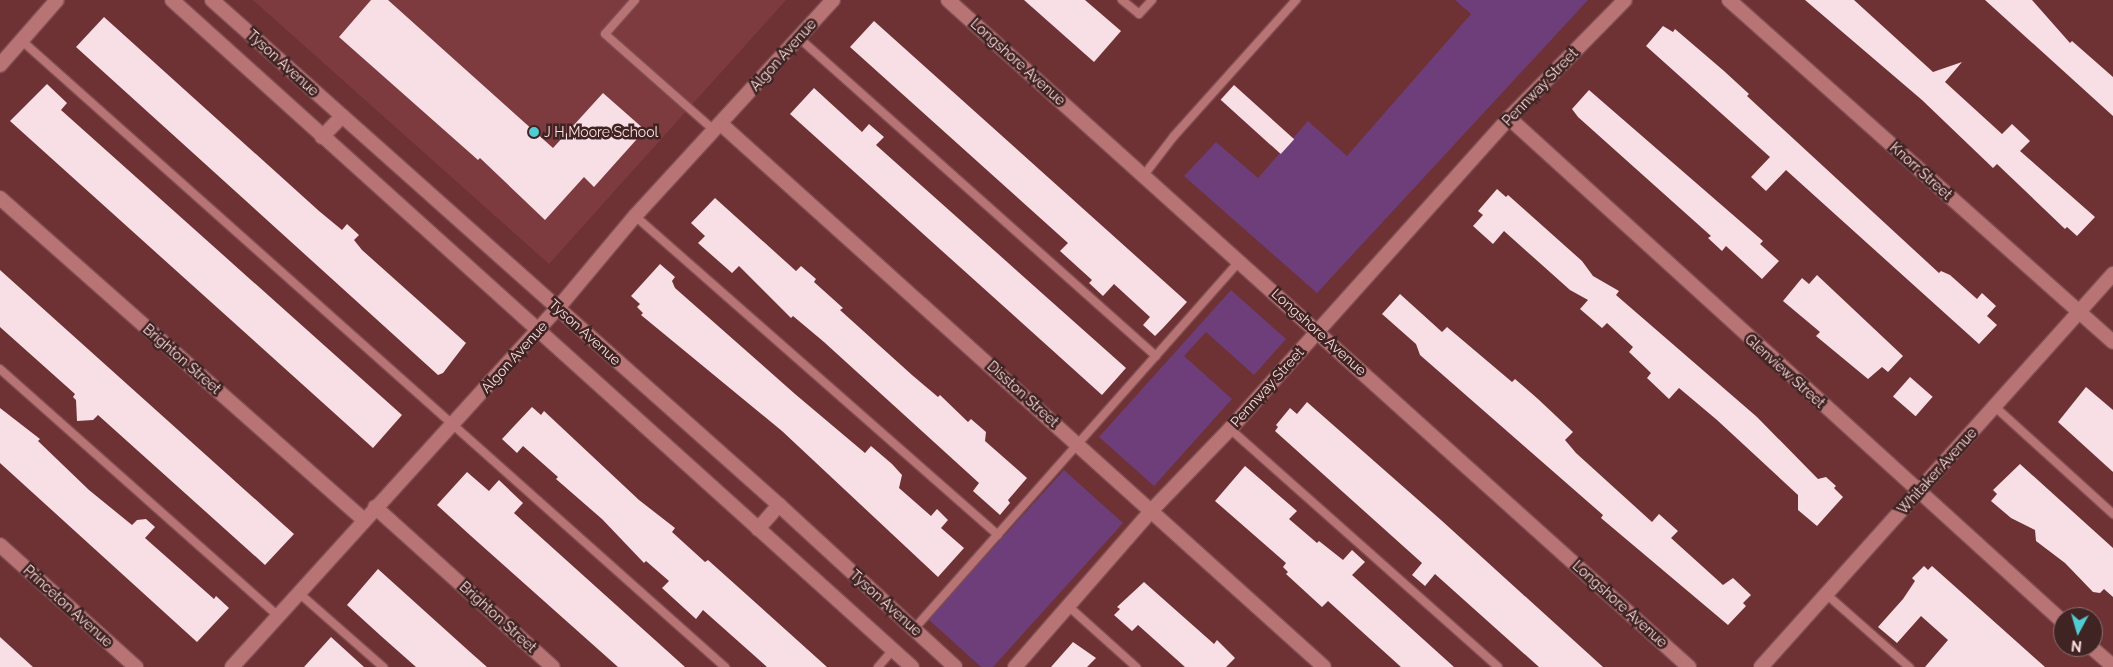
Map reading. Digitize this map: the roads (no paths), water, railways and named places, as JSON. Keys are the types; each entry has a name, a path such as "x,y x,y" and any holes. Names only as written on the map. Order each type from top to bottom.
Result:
{"street":[{"path":"0,65 57,0"},
{"name":"Tyson Avenue","path":"172,0 537,332 912,667"},
{"name":"Tyson Avenue","path":"212,0 779,505 955,667"},
{"name":"Algon Avenue","path":"232,667 300,594 375,507 537,332 635,216 833,0"},
{"name":"Longshore Avenue","path":"948,0 1318,330 1689,667"},
{"name":"Pennway Street","path":"1015,667 1151,511 1230,429 1509,118 1625,0"},
{"name":"Knorr Street","path":"1729,0 2113,342"},
{"path":"322,137 342,116"},
{"name":"Glenview Street","path":"1509,118 2053,613"},
{"name":"Disston Street","path":"718,127 1078,444 1324,667"},
{"name":"Brighton Street","path":"0,198 364,520"},
{"name":"Whitaker Avenue","path":"1760,667 2113,274"},
{"path":"758,529 779,505"},
{"name":"Brighton Street","path":"375,507 553,667"},
{"name":"Princeton Avenue","path":"0,545 136,667"},
{"path":"2103,657 2113,666"}],"lane":[{"path":"635,0 605,34 660,83 718,127"},
{"path":"1122,0 1139,14 1152,0"},
{"path":"1144,175 1174,136 1296,0"},
{"path":"799,38 1156,356"},
{"path":"22,40 725,667"},
{"path":"635,216 998,534"},
{"path":"914,629 1240,260"},
{"path":"0,369 278,617"},
{"path":"1994,406 2113,514"},
{"path":"1230,429 1498,667"},
{"path":"300,594 383,667"},
{"path":"1826,594 1908,667"},
{"path":"1067,606 1136,667"},
{"path":"878,667 894,650"}],"place":[{"name":"J H Moore School","path":"534,132"}]}
